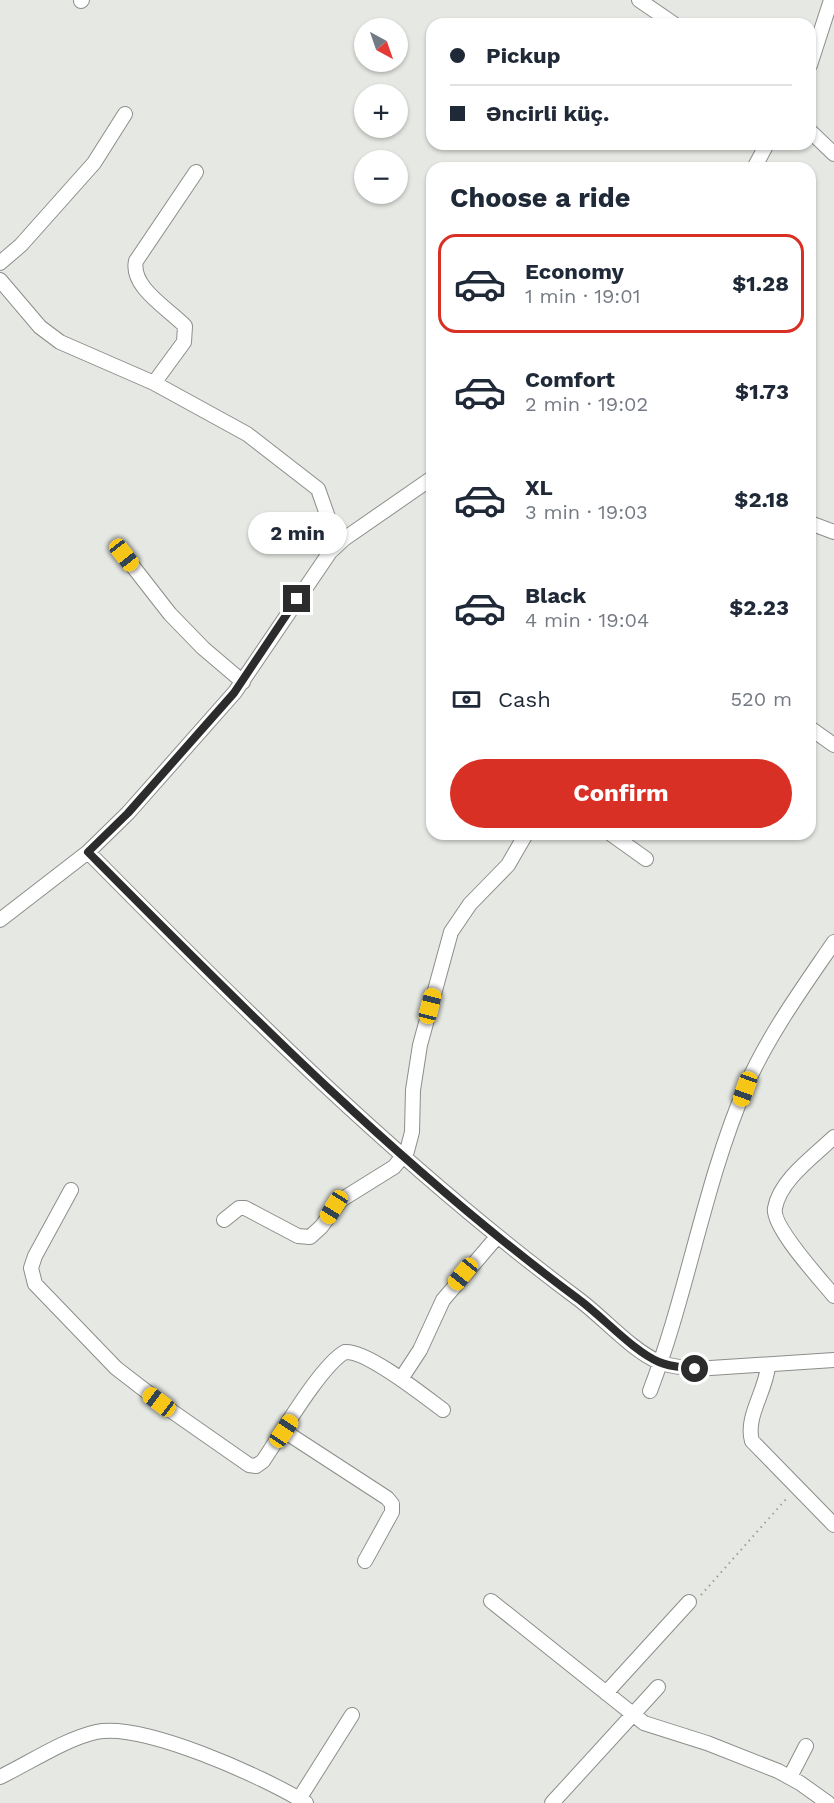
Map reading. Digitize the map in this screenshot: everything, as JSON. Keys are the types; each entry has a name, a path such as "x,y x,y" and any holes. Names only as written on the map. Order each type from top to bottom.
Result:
{"street":[{"path":"639,0 665,18"},
{"path":"816,46 831,0"},
{"path":"0,263 21,245 94,163 125,114"},
{"path":"816,137 834,154"},
{"path":"154,383 184,342 185,326 139,282 134,270 136,261 196,172"},
{"path":"0,280 24,311 48,334 73,348 154,383 247,434 318,489 329,520 344,539"},
{"path":"0,920 88,852 128,813 243,682 320,564 344,539 426,482"},
{"path":"816,525 834,532"},
{"path":"124,555 170,614 203,648 243,682"},
{"path":"816,732 834,746"},
{"path":"224,1220 238,1208 245,1208 298,1236 310,1237 321,1227 341,1200 384,1174 403,1158 412,1132 413,1090 420,1045 448,940 470,904 497,878 522,840"},
{"path":"619,840 646,859"},
{"path":"88,852 206,972 403,1158 496,1238 593,1310 640,1351 661,1363 695,1369 834,1360"},
{"path":"650,1391 671,1336 698,1232 745,1089 772,1033 834,942"},
{"path":"834,1137 796,1173 780,1194 774,1210 775,1219 783,1232 834,1296"},
{"path":"71,1190 34,1256 31,1268 35,1284 116,1368 173,1412 249,1465 256,1466 263,1461 332,1363 345,1352 356,1353 401,1379 443,1410"},
{"path":"401,1379 420,1350 443,1300 496,1238"},
{"path":"768,1366 764,1388 750,1425 750,1434 758,1449 834,1525"},
{"path":"284,1431 387,1498 392,1504 392,1512 365,1561"},
{"path":"491,1601 632,1715 656,1728 707,1743 790,1777 828,1803"},
{"path":"606,1693 688,1602"},
{"path":"552,1803 658,1687"},
{"path":"0,1777 84,1736 104,1731 131,1732 178,1745 302,1801 352,1715"},
{"path":"790,1777 806,1746"}],"path":[{"path":"688,1602 700,1596 797,1487"}],"route":[{"path":"297,599 234,693 128,813 88,852 198,964 368,1127 496,1238 593,1310 648,1357 661,1363 695,1369"}]}
